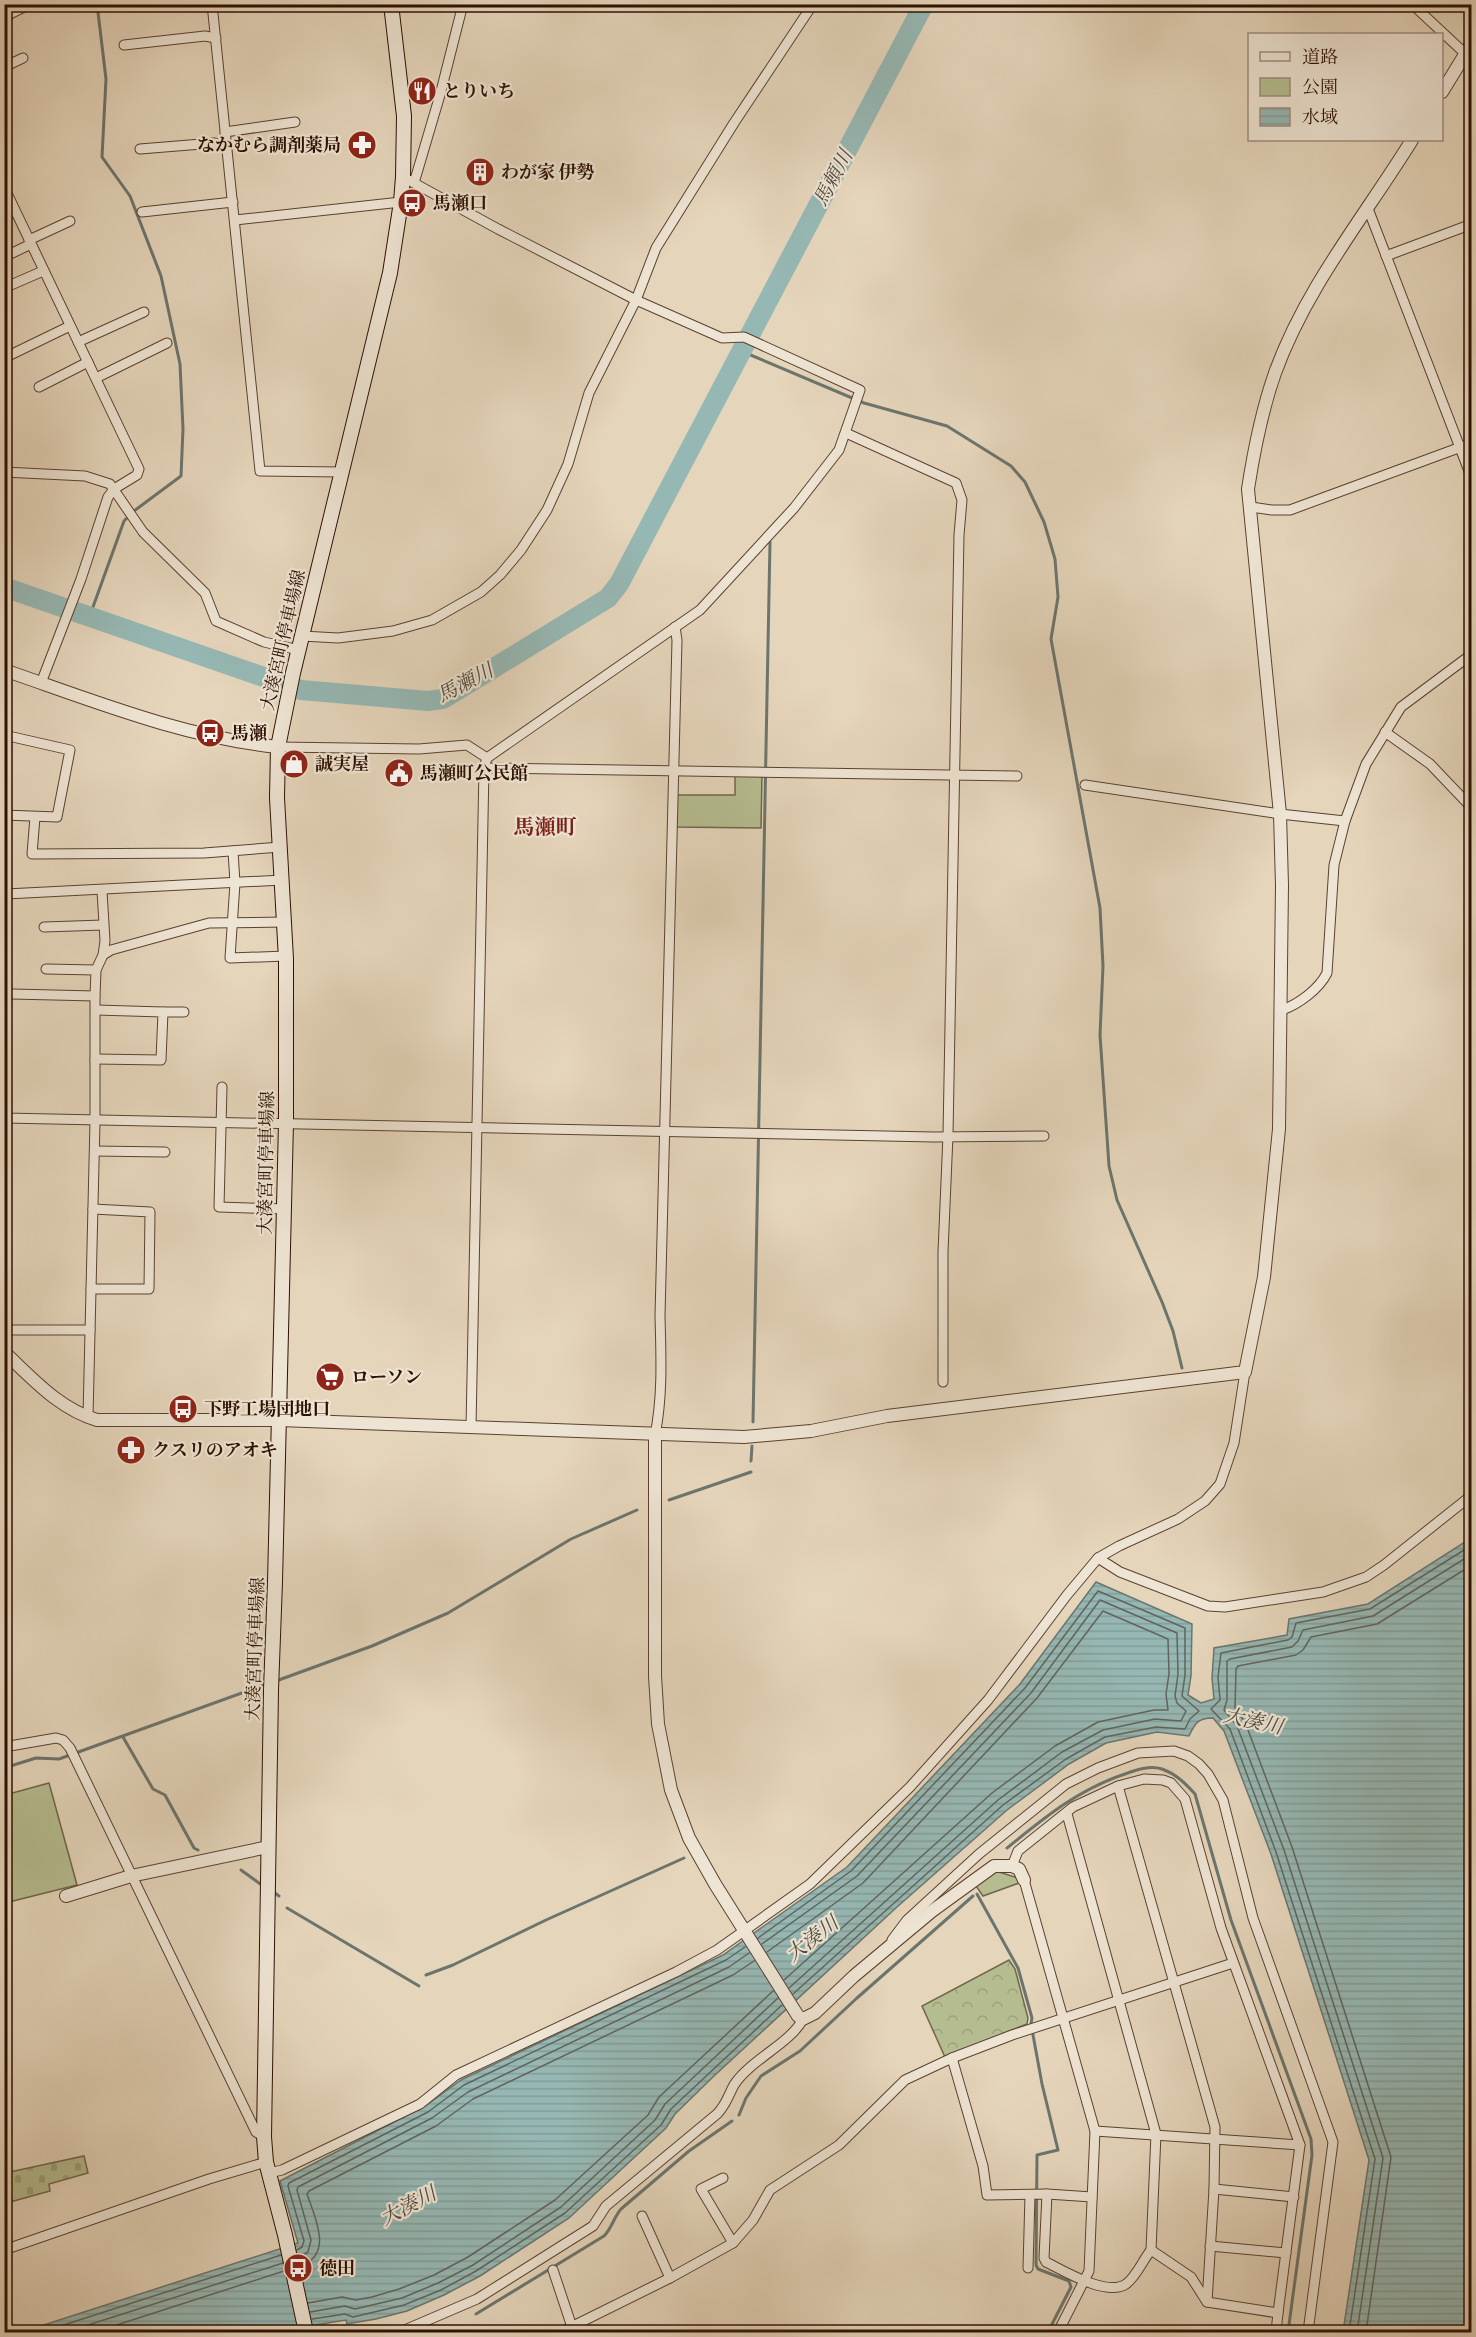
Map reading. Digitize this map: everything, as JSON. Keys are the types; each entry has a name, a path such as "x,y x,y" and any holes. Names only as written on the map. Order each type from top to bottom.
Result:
{"main road":[{"name":"大湊宮町停車場線","path":"306,2332 268,2168 264,2137 271,1675 286,1123 286,956 277,798 278,747 293,673 390,273 401,202 409,180 391,4"}],"street":[{"path":"4,17 30,4"},
{"path":"212,4 260,471 341,472"},
{"path":"463,4 440,96 409,180 636,300 722,338 744,337 860,390 839,450 794,508 700,609 485,763"},
{"path":"4,472 85,476 105,481 114,489 132,519 155,546 205,593 216,621 264,642 301,643 393,631 432,620 481,592 500,575 547,510 568,464 589,393 636,300 656,248 813,4"},
{"path":"1412,4 1469,53 1443,91"},
{"path":"124,45 205,36 216,38"},
{"path":"4,67 23,58"},
{"path":"225,132 295,122"},
{"path":"4,2250 209,2179 268,2168 282,2170 420,2104 456,2075 676,1972 745,1931 810,1884 910,1787 988,1700 1067,1595 1098,1558 1178,1519 1205,1501 1220,1484 1234,1443 1245,1372 1264,1277 1279,1129 1282,1010 1280,814 1248,489 1254,451 1275,373 1311,298 1367,206 1411,141"},
{"path":"140,149 214,143 227,145"},
{"path":"6,193 139,469 137,475 114,489 108,497 81,579 41,683"},
{"path":"142,212 233,202"},
{"path":"235,220 401,202"},
{"path":"1367,206 1472,479"},
{"path":"4,257 70,221"},
{"path":"1386,256 1472,224"},
{"path":"4,288 43,271"},
{"path":"78,342 144,312"},
{"path":"4,358 70,326"},
{"path":"96,378 167,343"},
{"path":"39,387 88,362"},
{"path":"846,433 956,483 962,500 959,535 948,1135 943,1252 944,1382"},
{"path":"1251,507 1290,510 1472,443"},
{"path":"400,2332 477,2300 593,2226 606,2206 717,2114 725,2106 735,2085 759,2060 796,2029 798,2015 689,1838 671,1790 658,1724 655,1676 655,1435 661,1365 664,1130 678,640 675,627"},
{"path":"1282,1010 1290,1007 1322,984 1327,973 1334,865 1345,820 1366,764 1401,707 1472,654"},
{"path":"4,670 136,716 235,742 278,747 419,749 467,745 485,763 673,771 1017,776"},
{"path":"1385,732 1430,764 1472,808"},
{"path":"4,735 70,750 57,817 4,815"},
{"path":"471,1428 485,763"},
{"path":"1085,785 1280,814 1345,820"},
{"path":"34,817 32,854 233,851 281,847"},
{"path":"233,851 236,884 230,957 286,956"},
{"path":"6,894 102,891 283,880"},
{"path":"88,1417 95,1151 95,996 96,970 103,955 105,941 102,891"},
{"path":"103,955 111,950 209,923 285,922"},
{"path":"44,927 103,925"},
{"path":"46,969 96,970"},
{"path":"12,994 95,996"},
{"path":"96,1010 184,1012"},
{"path":"95,1059 161,1060 163,1012"},
{"path":"222,1087 219,1206 284,1209"},
{"path":"4,1118 922,1137 1044,1136"},
{"path":"95,1151 165,1152"},
{"path":"91,1288 149,1289 150,1212 93,1209"},
{"path":"4,1330 90,1330"},
{"path":"4,1352 69,1409 88,1417 107,1421 279,1420 744,1437 778,1436 887,1416 1245,1372"},
{"path":"1098,1558 1120,1572 1208,1606 1225,1607 1323,1592 1366,1577 1472,1495"},
{"path":"5,1747 56,1738 63,1740 70,1748 256,2132 264,2137"},
{"path":"883,1952 907,1920 979,1854 1066,1784 1081,1775 1138,1753 1174,1751 1188,1756 1199,1764 1208,1774 1223,1800 1252,1918 1333,2142 1308,2332"},
{"path":"1012,1866 1018,1851 1067,1814 1083,1802 1118,1786 1144,1779 1163,1780 1171,1783 1185,1799 1221,1928 1300,2145 1276,2332"},
{"path":"1118,1786 1215,2127 1214,2189 1207,2302"},
{"path":"1038,2195 1046,2262 1096,2286 1121,2287 1128,2283 1151,2250 1156,2134 1067,1814"},
{"path":"66,1896 131,1876 268,1847"},
{"path":"798,2015 815,2013 932,1911 994,1866 1012,1866 1018,1869 1024,1880 1095,2131 1089,2271 1058,2332"},
{"path":"561,2332 670,2278 733,2243 745,2231 770,2190 838,2145 906,2080 952,2058 1025,2031 1233,1964"},
{"path":"952,2058 983,2166 987,2195 1092,2197"},
{"path":"1095,2131 1300,2145"},
{"path":"723,2178 701,2189 733,2243"},
{"path":"1214,2189 1294,2197"},
{"path":"1028,2268 1038,2195"},
{"path":"642,2216 670,2278"},
{"path":"1210,2246 1286,2253"},
{"path":"1151,2250 1191,2277 1207,2302 1278,2313"},
{"path":"554,2270 572,2327"}],"green space":[{"path":"735,773 762,774 761,828 676,827 676,795 735,795"},
{"path":"49,1783 77,1885 5,1903 5,1795"},
{"path":"996,1871 1018,1878 1019,1883 983,1896 976,1886"},
{"path":"1009,1960 1015,1969 1028,2018 1027,2024 945,2057 922,2006"},
{"path":"84,2156 88,2173 49,2184 50,2191 10,2202 5,2173"}],"water":[{"name":"大湊川","path":"1471,1538 1471,2332 1343,2332 1369,2160 1271,1854 1224,1731 1213,1718 1198,1722 1189,1736 1157,1732 1106,1743 1069,1764 1007,1810 897,1907 715,2075 675,2114 666,2128 569,2218 480,2276 444,2295 407,2311 376,2319 347,2324 346,2320 271,2332 22,2332 298,2243 280,2181 425,2106 461,2080 723,1955 847,1867 1020,1684 1096,1582 1192,1624 1191,1676 1188,1695 1201,1703 1214,1699 1212,1678 1214,1648 1287,1635 1289,1619 1368,1604"}],"waterway":[{"path":"89,618 124,521 181,476 183,429 180,364 161,276 130,196 102,157 106,79 97,4"},
{"name":"馬瀬川","path":"4,587 301,690 428,701 443,699 608,598 619,584 924,4"},
{"path":"741,351 864,403 947,426 1011,466 1025,482 1044,522 1055,559 1058,597 1051,639 1100,908 1103,966 1100,1035 1109,1166 1117,1200 1173,1331 1182,1368"},
{"path":"753,1422 770,542"},
{"path":"751,1461 752,1446"},
{"path":"669,1500 751,1472"},
{"path":"276,1681 372,1646 448,1613 571,1539 637,1510"},
{"path":"4,1768 36,1758 59,1759 267,1684"},
{"path":"123,1737 153,1789 165,1795 194,1848 198,1850"},
{"path":"1007,1848 1048,1815 1077,1796 1108,1780 1138,1770 1153,1768 1167,1771 1180,1779 1195,1794 1231,1920 1311,2139 1312,2155 1288,2332"},
{"path":"426,1975 453,1965 684,1858"},
{"path":"241,1870 263,1886"},
{"path":"271,1890 279,1896"},
{"path":"977,1894 1018,1968 1032,2018 1031,2024 1042,2084 1058,2150 1037,2155 1036,2265 1038,2269 1069,2281 1071,2287 1048,2332"},
{"path":"739,2115 746,2098 761,2076 800,2051 973,1896"},
{"path":"287,1908 419,1986"},
{"path":"476,2314 604,2236 621,2209 689,2151 732,2121"}],"place":[{"name":"とりいち","path":"422,91"},
{"name":"なかむら調剤薬局","path":"362,145"},
{"name":"わが家 伊勢","path":"480,172"},
{"name":"馬瀬口","path":"412,203"},
{"name":"馬瀬","path":"210,733"},
{"name":"誠実屋","path":"294,764"},
{"name":"馬瀬町公民館","path":"399,773"},
{"name":"ローソン","path":"330,1377"},
{"name":"下野工場団地口","path":"183,1409"},
{"name":"クスリのアオキ","path":"131,1450"},
{"name":"徳田","path":"298,2268"}],"district":[{"name":"馬瀬町","path":"545,827"}],"water label":[{"name":"馬頼川","path":"833,178"}]}
